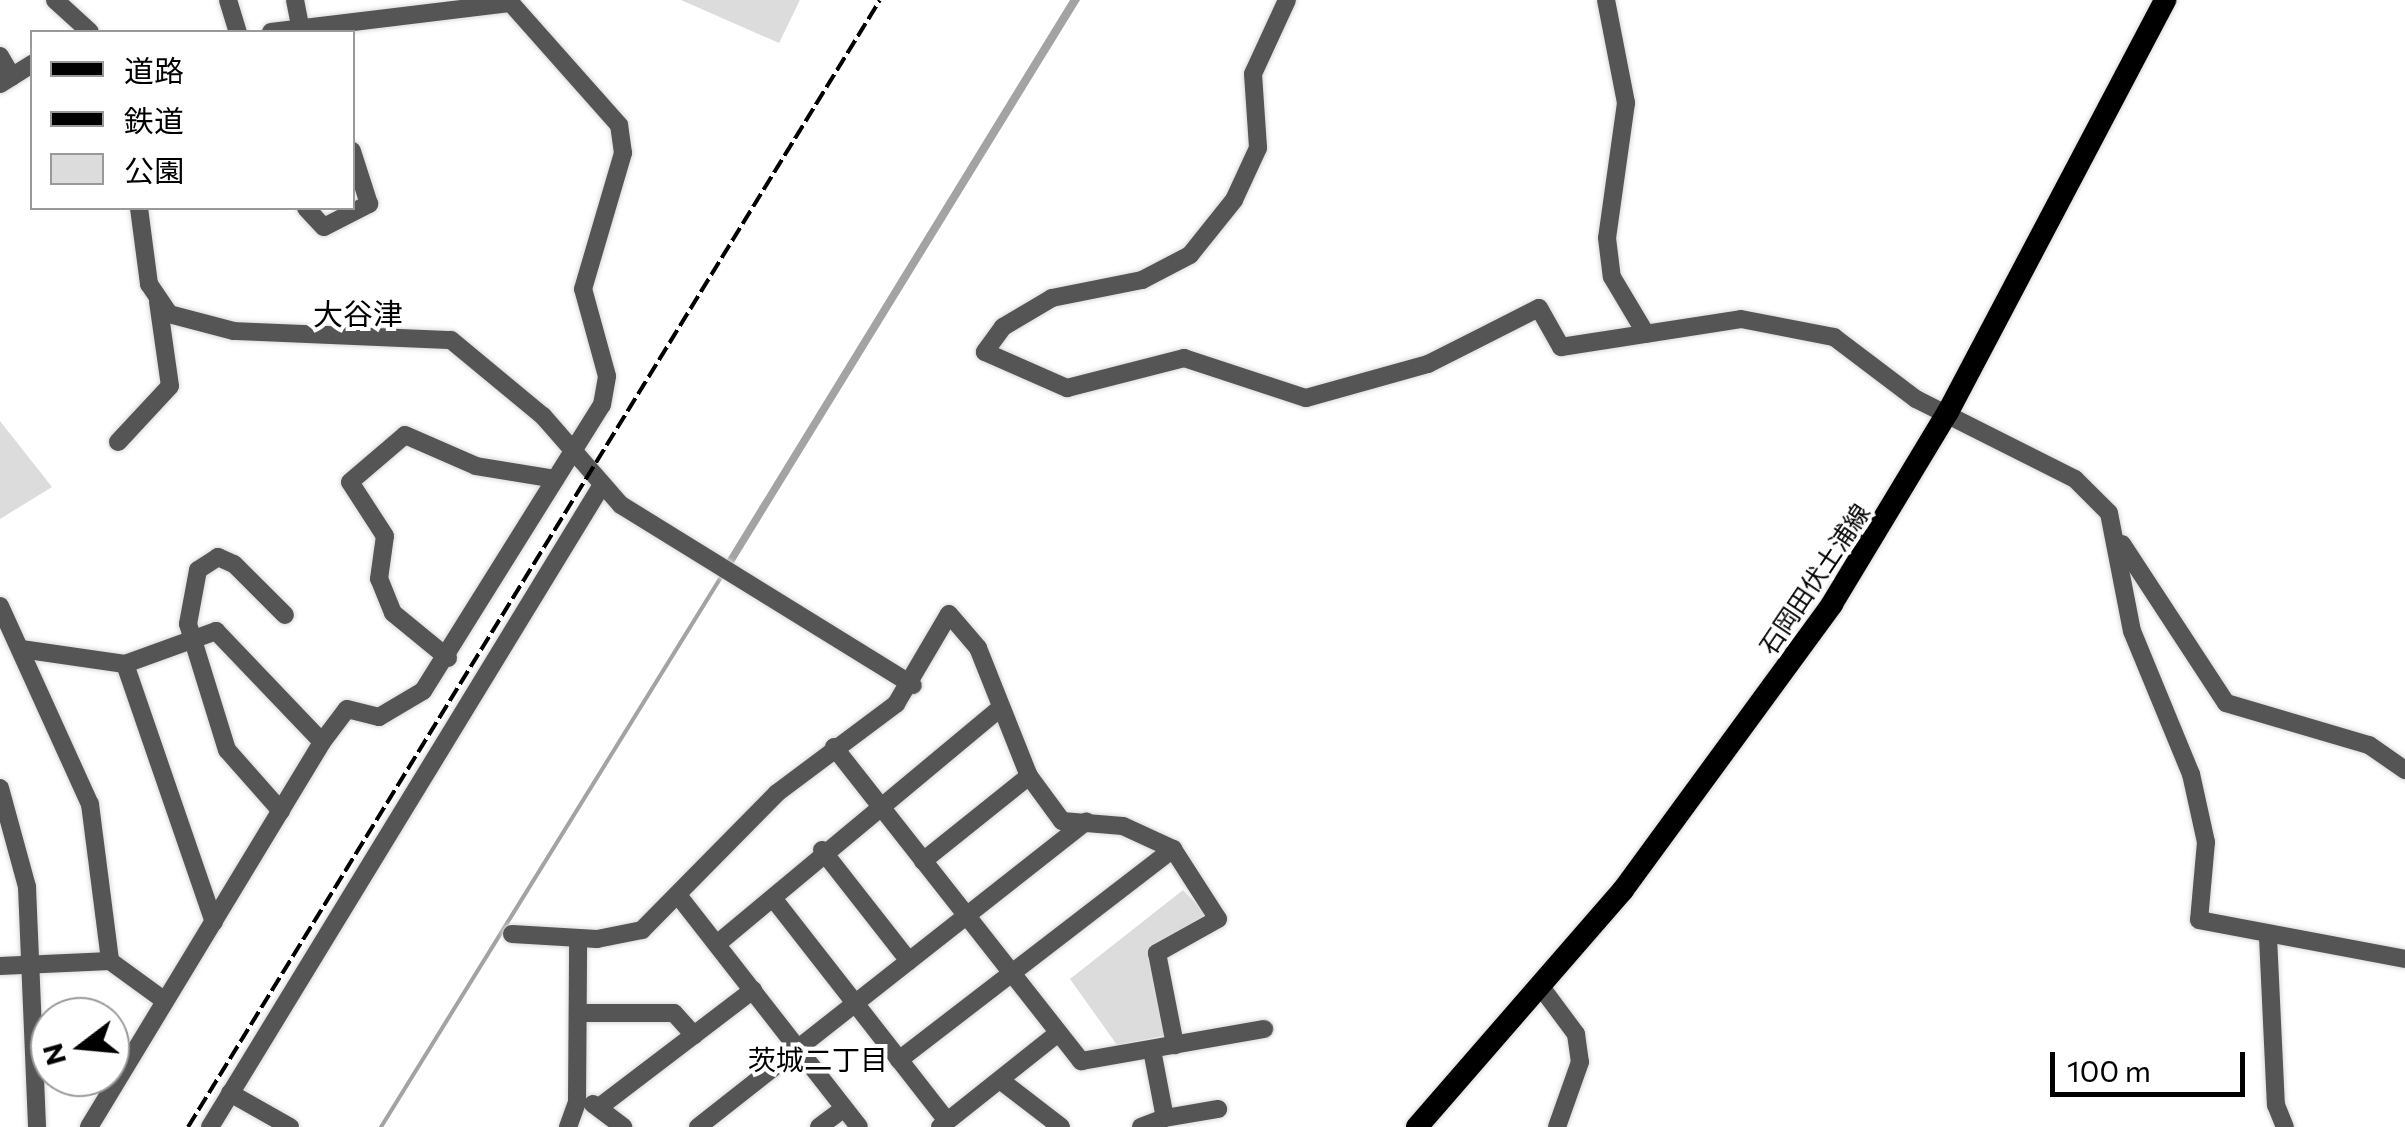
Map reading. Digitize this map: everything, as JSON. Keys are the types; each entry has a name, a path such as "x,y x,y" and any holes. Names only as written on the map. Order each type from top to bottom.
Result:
{"main road":[{"name":"石岡田伏土浦線","path":"1418,1127 1541,987 1758,710 1948,412 2165,0"}],"street":[{"path":"55,0 85,30"},
{"path":"228,0 237,30"},
{"path":"89,1127 322,742 348,710 379,716 406,706 448,658 606,390 582,289 623,153 612,111 551,58 510,2 350,27 300,29 295,0"},
{"path":"1287,0 1253,74 1258,148 1234,200 1190,255 1157,275 1052,298 1003,327 985,352 1067,388 1184,358 1306,398 1428,364 1539,308 1561,347 1741,319 1798,324 1834,337 1916,399 2075,479 2110,513 2119,539 2132,631 2198,808 2199,920 2268,937 2405,958"},
{"path":"1606,0 1626,103 1607,238 1612,277 1646,334"},
{"path":"0,56 6,80 30,65"},
{"path":"308,210 324,227 368,204 355,161"},
{"path":"118,442 170,386 139,210"},
{"path":"158,302 208,328 452,340 543,416 600,488 913,684"},
{"path":"448,658 393,613 376,554 385,536 350,482 405,435 476,466 556,479"},
{"path":"210,1127 600,488"},
{"path":"2119,539 2226,703 2368,745 2405,770"},
{"path":"280,810 227,750 192,637 191,586 218,557 285,615"},
{"path":"0,606 90,804 110,961"},
{"path":"512,934 578,939 642,930 681,899 777,793 913,684 948,614 978,648 999,709 1030,776 1062,821 1123,826 1173,849 1218,919 1157,952 1174,1044"},
{"path":"21,649 126,664 216,631 322,742"},
{"path":"126,664 214,922"},
{"path":"716,944 776,902 822,850 999,709"},
{"path":"834,748 1082,1061 1264,1029"},
{"path":"922,862 1030,776"},
{"path":"0,788 23,860 37,1127"},
{"path":"698,1127 1086,822"},
{"path":"899,1060 1173,849"},
{"path":"822,850 909,961"},
{"path":"681,899 859,1127"},
{"path":"776,902 899,1060 943,1124 1057,1034"},
{"path":"2268,937 2276,1106 2285,1127"},
{"path":"568,1127 577,1102 578,939"},
{"path":"0,966 110,961 166,1001"},
{"path":"1541,987 1576,1034 1580,1062 1557,1127"},
{"path":"602,1105 753,990"},
{"path":"580,1013 674,1013 694,1035"},
{"path":"1152,1050 1165,1118"},
{"path":"1000,1080 1060,1127"},
{"path":"230,1094 290,1127"},
{"path":"577,1102 602,1105 624,1127"},
{"path":"819,1127 844,1108"},
{"path":"1141,1127 1165,1118 1218,1109"}],"green space":[{"path":"681,0 800,0 779,43"},
{"path":"0,421 52,487 0,519"},
{"path":"1183,890 1206,914 1151,951 1167,1035 1117,1045 1070,979"}],"shaded area":[{"path":"1070,0 1080,0 730,569 723,566"}],"waterway":[{"path":"381,1127 723,574"}],"railway":[{"path":"188,1127 880,0"}],"district":[{"name":"大谷津","path":"358,313"},
{"name":"茨城二丁目","path":"818,1059"}]}
